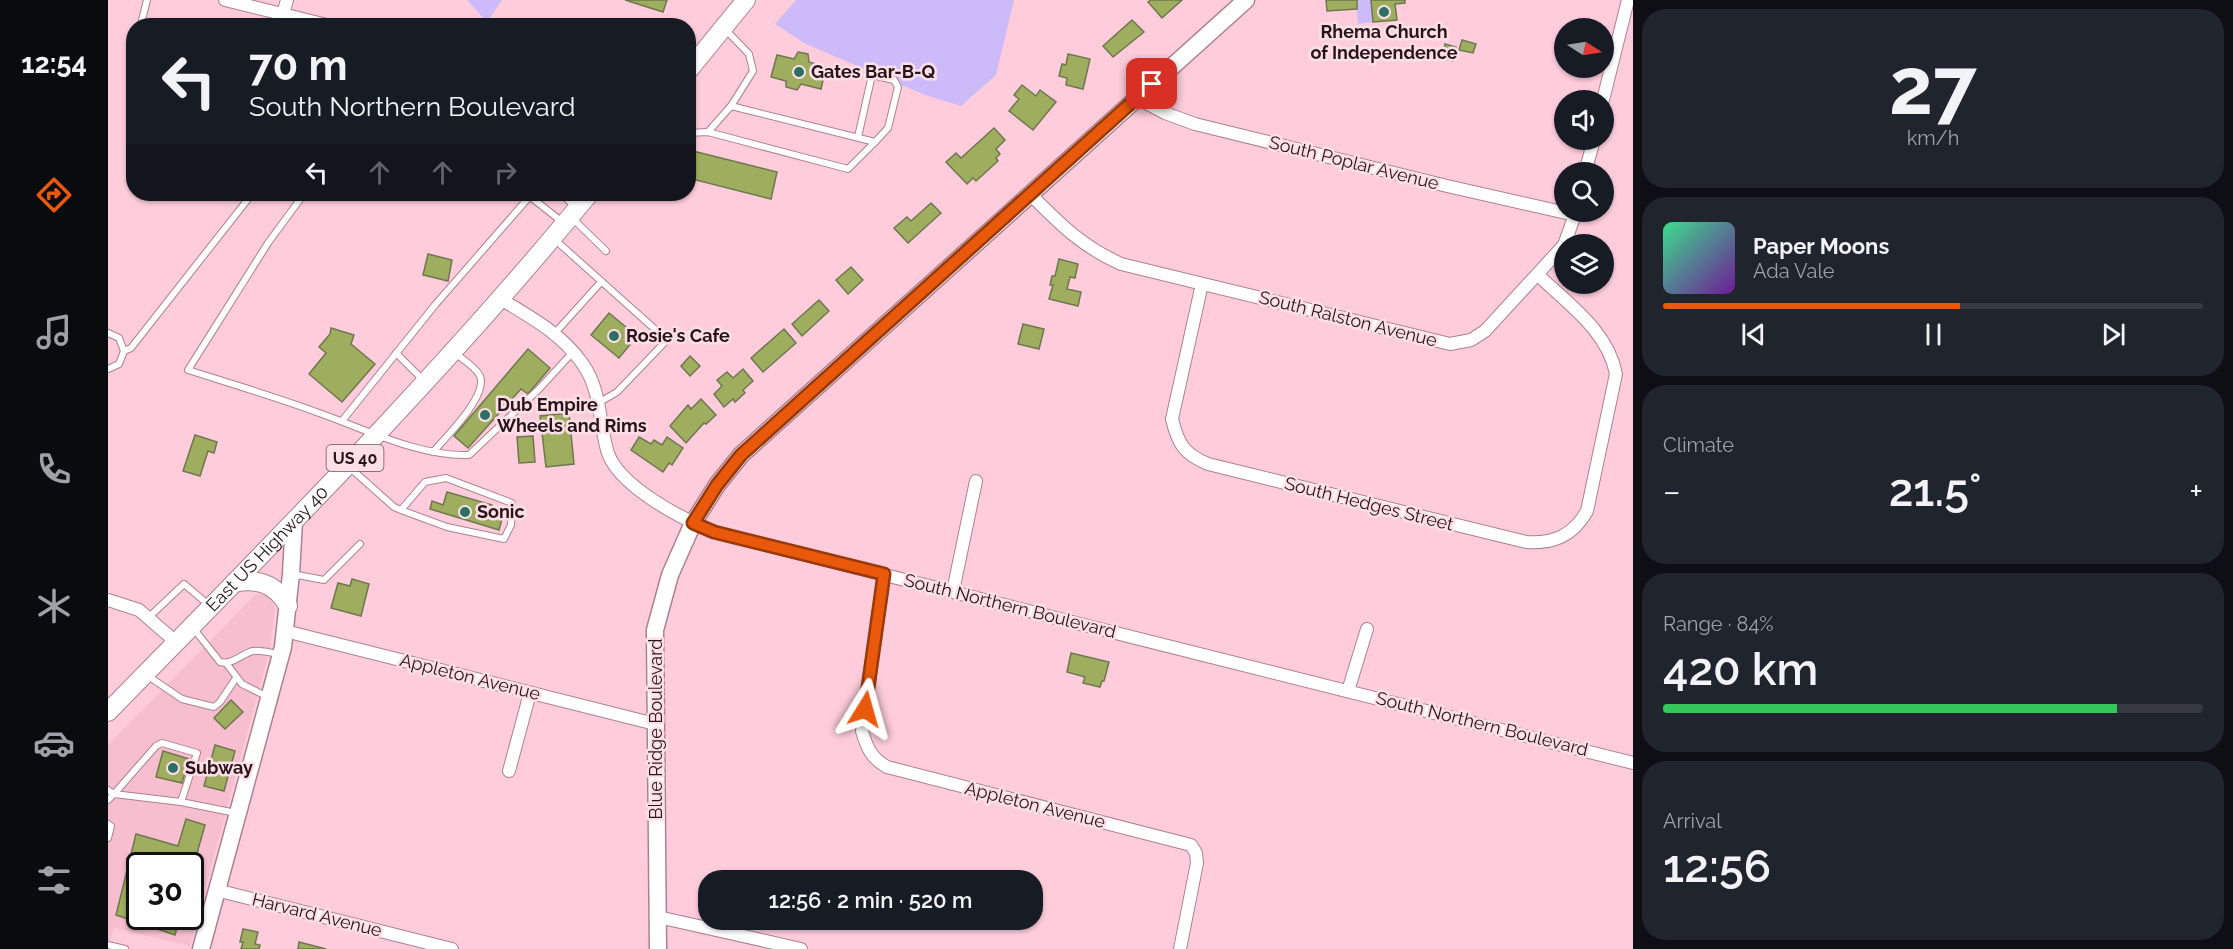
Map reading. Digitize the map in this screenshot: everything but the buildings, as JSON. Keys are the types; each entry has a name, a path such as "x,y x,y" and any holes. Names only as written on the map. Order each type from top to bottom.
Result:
{"main road":[{"path":"696,61 746,0"},
{"name":"East US Highway 40","path":"109,709 378,435 499,298 570,212"},
{"path":"234,583 248,580 273,587 282,594 288,606"}],"street":[{"path":"225,0 299,18"},
{"path":"283,14 287,0"},
{"name":"Blue Ridge Boulevard","path":"658,949 655,630 670,575 693,523 717,485 741,455 1246,0"},
{"path":"1606,90 1628,0"},
{"name":"South Poplar Avenue","path":"1137,98 1165,113 1195,124 1447,186 1554,209"},
{"name":"South Ralston Avenue","path":"1030,194 1069,233 1100,254 1121,264 1450,344 1471,340 1485,331 1564,245 1572,222"},
{"name":"South Hedges Street","path":"1202,284 1172,419 1177,441 1192,458 1208,464 1514,539 1542,543 1569,534 1581,523 1587,512 1616,374 1613,357 1601,336 1538,275"},
{"name":"South Northern Boulevard","path":"499,298 555,333 583,364 600,402 607,452 621,476 632,486 693,523 714,532 1633,763"},
{"path":"953,591 976,481"},
{"path":"201,949 281,654 288,606 294,521"},
{"name":"Appleton Avenue","path":"884,574 862,731 869,752 876,761 887,767 1191,845 1197,853 1197,863 1180,949"},
{"path":"108,600 139,610 176,642"},
{"path":"1348,691 1367,629"},
{"name":"Appleton Avenue","path":"285,631 655,724"},
{"path":"509,771 530,693"},
{"name":"Harvard Avenue","path":"216,890 452,949"},
{"path":"658,917 801,949"}],"lane":[{"path":"142,18 147,0"},
{"path":"708,132 731,106 753,71 749,54 724,28"},
{"path":"696,133 708,132 848,169 888,128 898,87 894,80 872,75 858,137"},
{"path":"731,106 876,142"},
{"path":"124,351 131,348 246,201"},
{"path":"299,201 268,243 188,370 378,435 454,456 469,455 539,389 573,352"},
{"path":"342,421 523,201"},
{"path":"543,201 570,212 606,251"},
{"path":"570,212 601,282 667,340 617,392 600,402"},
{"path":"555,333 601,282"},
{"path":"108,333 119,338 124,351 119,364 108,369"},
{"path":"433,452 473,404 480,391 479,374 452,351"},
{"path":"396,353 424,382"},
{"path":"348,466 394,507 401,510 447,527 504,539 512,525 512,503 446,478 425,482 401,510"},
{"path":"291,574 324,580 360,544"},
{"path":"148,618 184,584 211,607"},
{"path":"192,626 220,662 226,663 250,652 281,654"},
{"path":"226,663 242,684 269,698"},
{"path":"145,674 182,699 213,707 220,702 236,678"},
{"path":"108,800 111,792 156,746 162,743 197,753 181,802"},
{"path":"111,792 238,813"},
{"path":"108,824 111,826 108,838"},
{"path":"108,945 125,949"}],"shaded area":[{"path":"467,0 502,0 490,18 483,18"},
{"path":"796,0 1014,0 996,75 961,106 925,95 806,44 775,24"},
{"path":"1357,0 1371,0 1373,22 1358,24"},
{"path":"256,594 269,595 275,609 270,648 204,894 204,852 126,852 126,930 194,930 190,946 114,928 108,948 108,745"}],"place":[{"name":"Rhema Church of Independence","path":"1384,12"},
{"name":"Gates Bar-B-Q","path":"799,72"},
{"name":"Rosie's Cafe","path":"614,336"},
{"name":"Dub Empire Wheels and Rims","path":"485,415"},
{"name":"Sonic","path":"465,512"},
{"name":"Subway","path":"173,768"}],"route":[{"path":"865,709 884,574 714,532 693,523 717,485 741,455 1152,84"}]}
